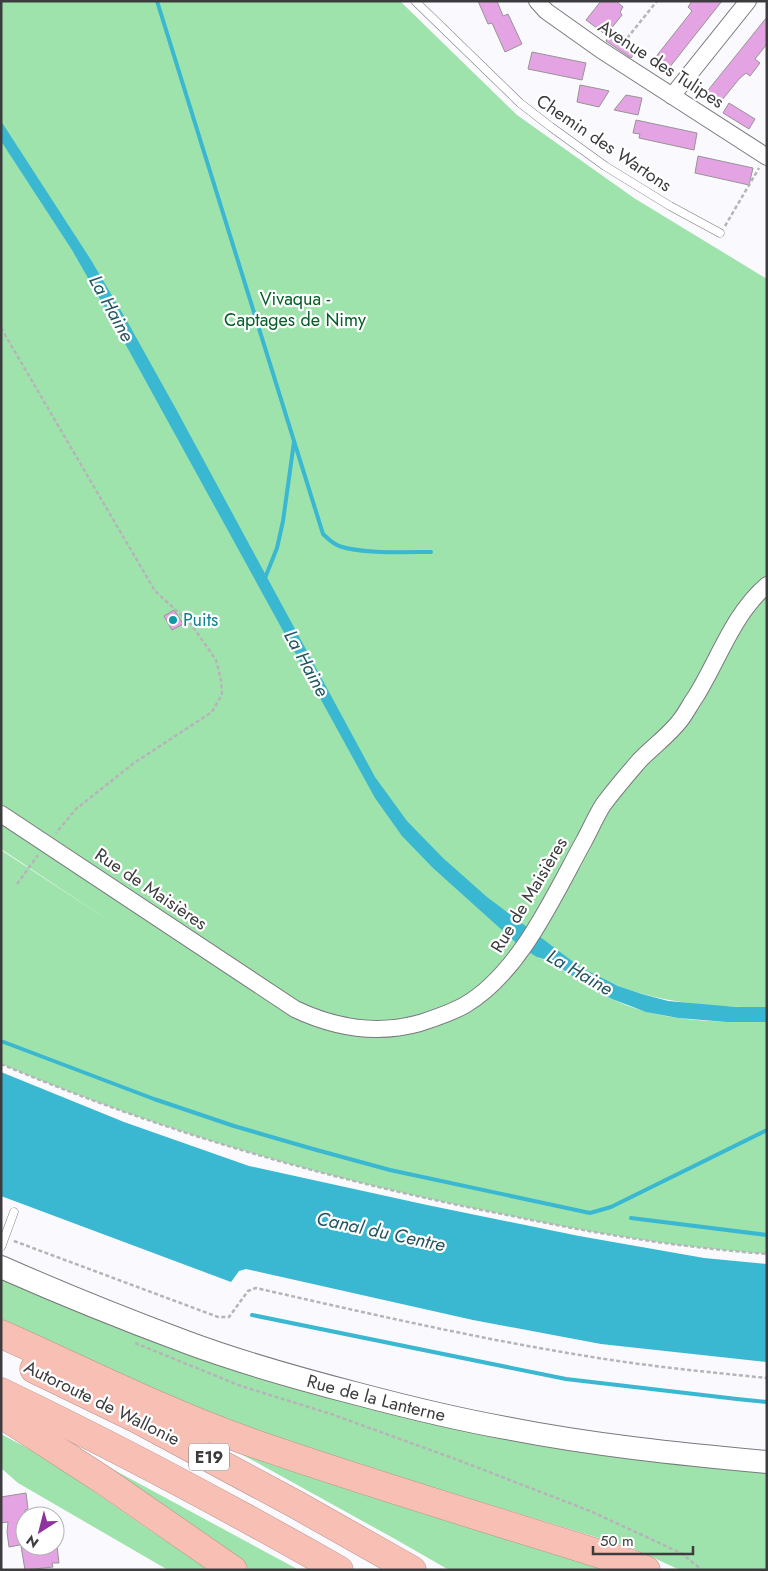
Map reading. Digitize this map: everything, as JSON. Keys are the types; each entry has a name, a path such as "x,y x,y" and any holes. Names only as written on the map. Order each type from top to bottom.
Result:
{"highway":[{"path":"1,1334 137,1397 243,1440 646,1570"},
{"name":"Autoroute de Wallonie","path":"1,1354 137,1419 289,1500 412,1570"},
{"name":"Autoroute de Wallonie","path":"1,1392 121,1452 339,1570"},
{"path":"1,1414 103,1480 233,1570"}],"main road":[{"name":"Rue de la Lanterne","path":"1,1267 73,1298 188,1343 321,1384 423,1411 597,1444 767,1462"}],"street":[{"path":"672,96 748,1"},
{"name":"Avenue des Tulipes","path":"546,5 601,50 766,156"},
{"name":"Rue de Maisières","path":"1,814 296,1009 335,1025 361,1029 395,1028 412,1025 467,1004 510,967 536,927 602,807 640,761 682,718 707,678 740,617 758,592 767,585"}],"lane":[{"name":"Chemin des Wartons","path":"415,1 520,103 551,127 605,166 720,234"},
{"path":"1,1247 14,1212"}],"path":[{"path":"626,66 637,50 624,42 657,1"},
{"path":"720,234 766,156"},
{"path":"1,328 155,591 191,624 216,660 222,694 212,712 134,763 76,810 46,844 17,884"},
{"path":"1,1064 145,1120 243,1152 349,1180 443,1203 625,1237 704,1248 767,1254"},
{"path":"5,1237 218,1317 229,1317 248,1291 256,1288 472,1336 588,1357 767,1378"},
{"path":"127,1340 241,1386 331,1414 590,1511 681,1554 702,1570"}],"green space":[{"name":"Vivaqua - Captages de Nimy","path":"1,1 400,1 517,115 634,198 767,279 767,1007 694,1004 646,995 623,988 579,967 533,932 537,957 595,990 628,1006 647,1012 687,1019 767,1022 767,1254 678,1245 595,1232 442,1202 378,1187 250,1153 187,1133 63,1089 1,1064 1,850 111,922 1,849"},
{"path":"1,1276 68,1306 630,1457 767,1473 767,1570 680,1570 632,1548 267,1437 149,1389 1,1319"},
{"path":"1,1434 44,1457 210,1570 168,1570 65,1510 65,1506 58,1506 18,1483 1,1468"},
{"path":"223,1444 626,1570 449,1570"},
{"path":"79,1451 299,1570 243,1570"}],"water":[{"name":"La Haine","path":"1,121 91,260 127,321 375,777 407,821 443,858 487,897 580,967 618,986 668,1001 736,1007 767,1007 767,1022 727,1022 678,1018 646,1012 590,988 550,961 537,957 522,948 433,868 402,836 375,798 72,250 1,141"},
{"name":"Canal du Centre","path":"1,1072 124,1122 249,1166 579,1236 704,1258 767,1264 767,1362 601,1344 473,1320 246,1269 239,1271 231,1282 1,1196"}],"building":[{"path":"478,1 497,1 503,16 508,14 522,44 505,52 492,23 488,24"},
{"path":"601,1 616,1 623,7 620,12 622,15 606,35 586,20"},
{"path":"692,1 722,1 665,73 651,63 692,11 688,7"},
{"path":"767,17 767,44 755,59 760,63 750,76 746,73 739,79 718,105 705,94"},
{"path":"611,33 637,50 631,58 606,41"},
{"path":"532,52 586,63 582,80 528,69"},
{"path":"580,85 609,91 599,107 577,102"},
{"path":"626,95 642,98 638,115 614,110"},
{"path":"729,103 755,119 749,129 723,113"},
{"path":"636,120 697,133 694,150 639,138 640,134 633,133"},
{"path":"698,156 753,168 749,185 695,173"},
{"name":"Puits","path":"174,610 183,624 172,630 164,616"},
{"path":"26,1493 28,1506 15,1506 15,1546 9,1547 8,1522 1,1523 1,1497"},
{"path":"23,1556 58,1556 59,1563 52,1563 53,1567 25,1570"}],"waterway":[{"path":"157,1 323,534 334,544 348,549 384,552 431,552"},
{"path":"265,578 277,548 283,521 294,442"},
{"path":"1,1041 154,1099 234,1126 390,1170 590,1213 611,1207 767,1130"},
{"path":"631,1218 767,1235"},
{"path":"252,1315 566,1379 767,1402"}],"place":[{"name":"Puits","path":"173,620"}]}
